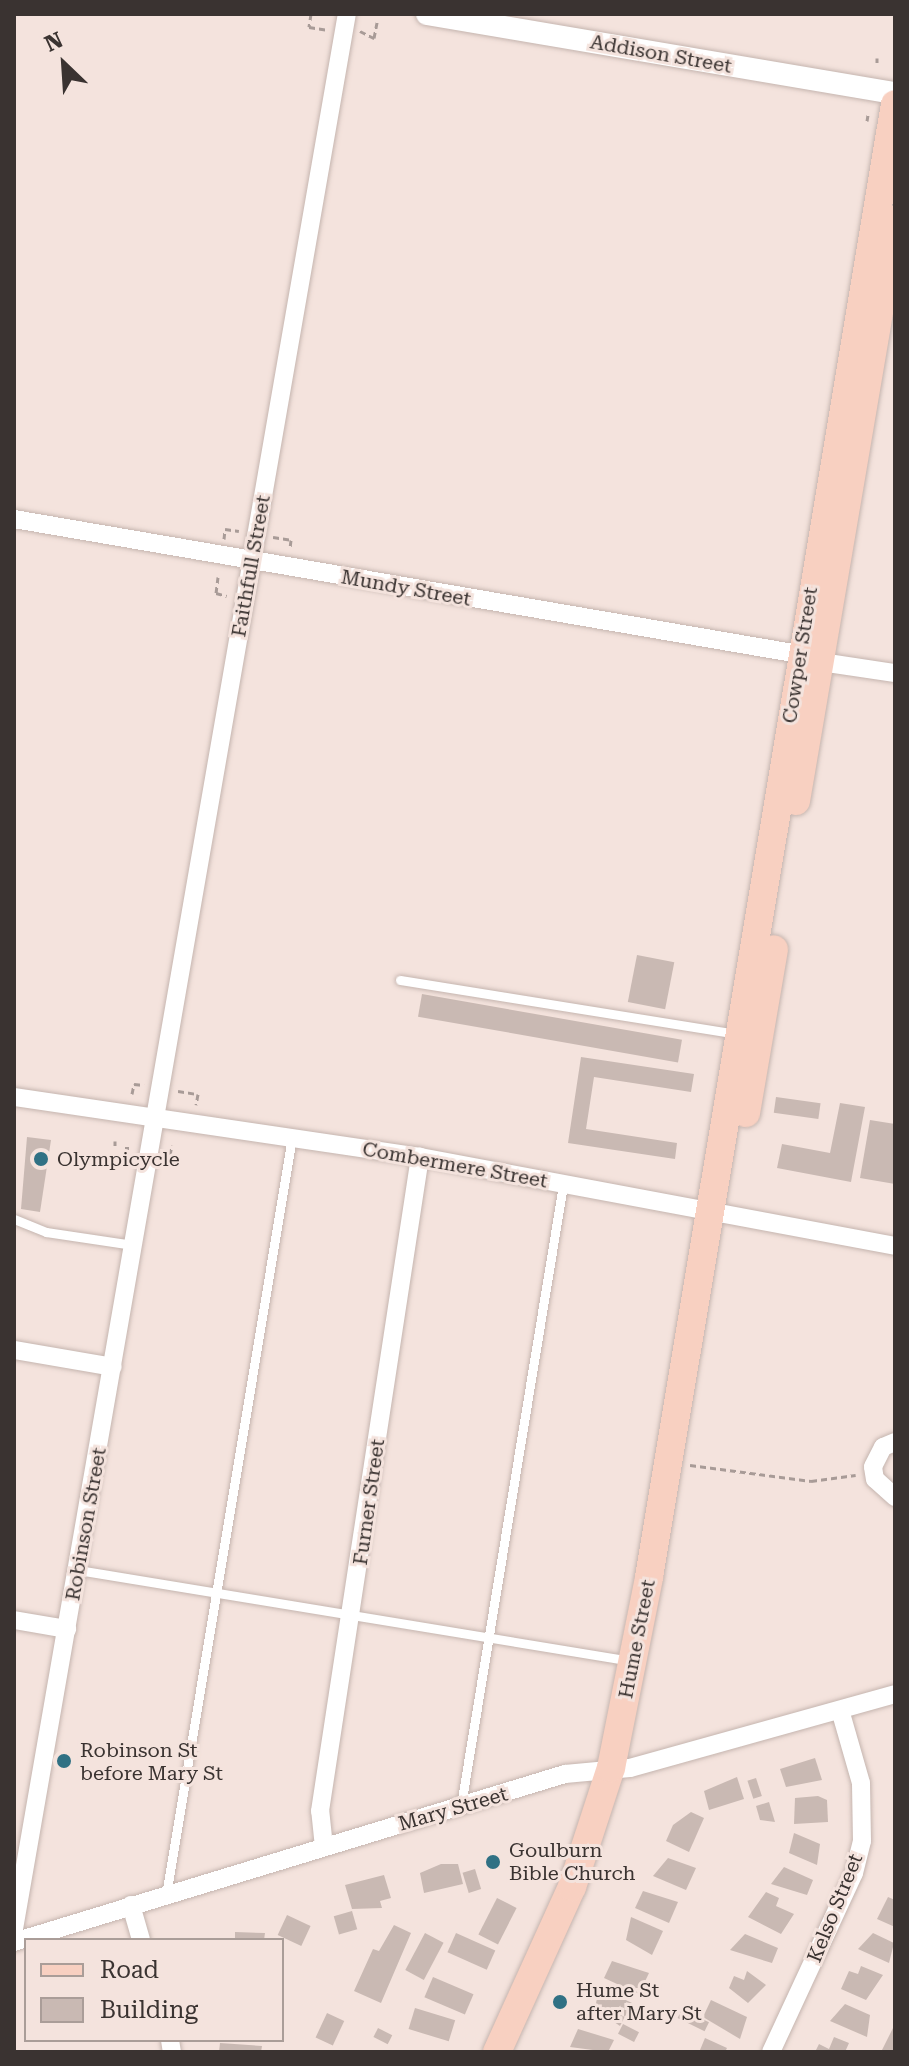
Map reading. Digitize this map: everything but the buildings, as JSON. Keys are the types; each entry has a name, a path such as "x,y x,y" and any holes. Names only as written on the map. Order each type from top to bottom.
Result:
{"main road":[{"name":"Cowper Street","path":"719,1210 810,658 895,104"},
{"name":"Cowper Street","path":"719,1210 741,1035 895,219"},
{"name":"Hume Street","path":"517,2052 598,1868 686,1465 719,1210"},
{"name":"Hume Street","path":"497,2052 572,1887 620,1768 632,1661 719,1210"}],"street":[{"name":"Faithfull Street","path":"156,1119 347,14"},
{"name":"Addison Street","path":"427,14 895,93"},
{"name":"Mundy Street","path":"14,519 895,673"},
{"name":"Combermere Street","path":"14,1097 420,1157 563,1185 719,1210 895,1246"},
{"name":"Robinson Street","path":"14,1929 156,1119"},
{"name":"Furner Street","path":"324,1847 320,1811 420,1157"},
{"path":"14,1350 113,1367"},
{"path":"895,1442 883,1447 874,1471 881,1488 895,1497"},
{"path":"14,1620 67,1629"},
{"name":"Mary Street","path":"27,1938 565,1774 620,1768 895,1694"},
{"name":"Kelso Street","path":"771,2052 854,1873 862,1841 861,1783 840,1710"},
{"path":"131,1905 140,1938"}],"lane":[{"path":"400,980 741,1035"},
{"path":"166,1895 292,1137"},
{"path":"460,1807 563,1185"},
{"path":"14,1219 46,1232 133,1245"},
{"path":"78,1570 632,1661"}],"path":[{"path":"311,14 309,27 331,31"},
{"path":"360,31 374,38 377,22"},
{"path":"867,121 868,115"},
{"path":"225,529 246,532"},
{"path":"273,537 291,540"},
{"path":"218,577 216,593 234,597"},
{"path":"132,1094 134,1084 148,1086"},
{"path":"178,1091 198,1094 196,1105"},
{"path":"170,1155 172,1145"},
{"path":"686,1465 811,1481 874,1471"}],"place":[{"name":"Olympicycle","path":"41,1159"},
{"name":"Robinson St before Mary St","path":"64,1761"},
{"name":"Goulburn Bible Church","path":"493,1862"},
{"name":"Hume St after Mary St","path":"560,2002"}]}
